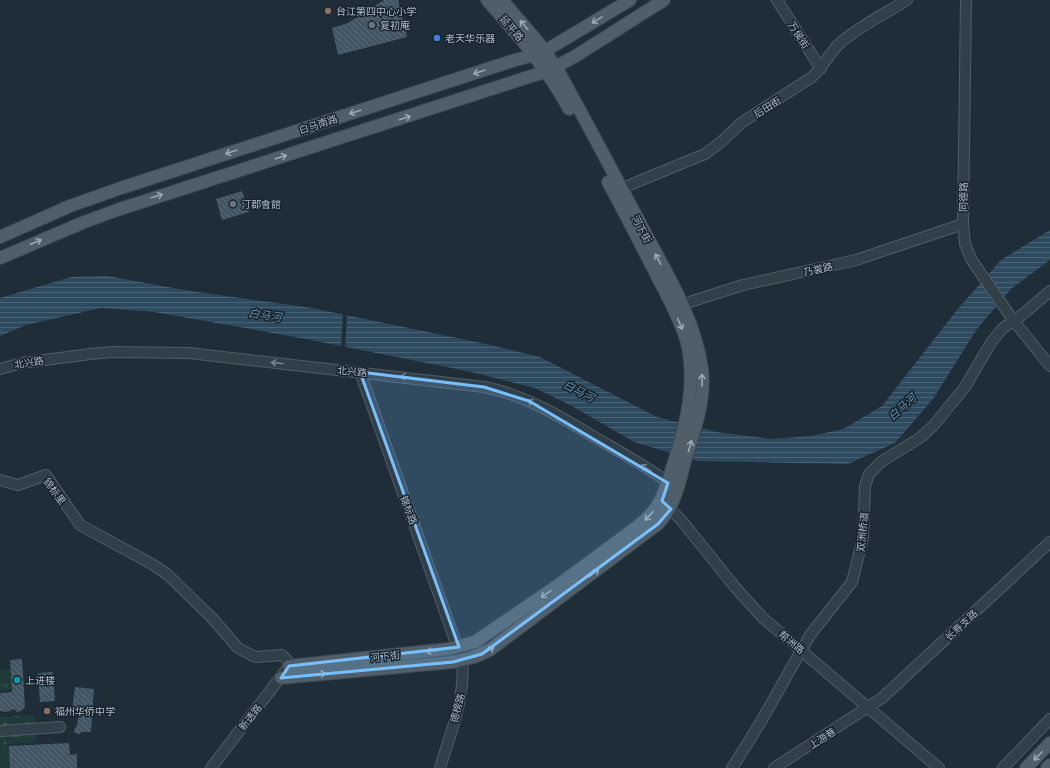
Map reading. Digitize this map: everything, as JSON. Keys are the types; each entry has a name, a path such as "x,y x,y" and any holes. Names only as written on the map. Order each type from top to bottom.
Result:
{"main road":[{"name":"延平路","path":"488,0 540,53"},
{"name":"延平路","path":"502,0 540,53"},
{"name":"白马南路","path":"0,237 52,213 121,188 540,53 630,0"},
{"path":"0,258 82,222 551,69 664,0"},
{"name":"河下街","path":"281,678 462,660 490,650 652,529 666,505 693,418 689,358 677,305 617,190 560,93 551,69 540,53"},
{"name":"河下街","path":"289,666 459,647 482,639 557,586 666,505"},
{"path":"1026,768 1050,743"},
{"path":"1047,768 1050,765"}],"street":[{"name":"万侯街","path":"777,0 821,69"},
{"name":"后田街","path":"617,190 705,154 721,142 741,123 799,87 821,69 831,53 845,40 907,0"},
{"name":"同德路","path":"966,0 962,224 967,252 1014,320 1050,366"},
{"name":"乃裳路","path":"677,305 743,285 856,260 962,224"},
{"name":"双洲桥道","path":"732,768 810,635 849,586 855,574 863,538 865,486 869,474 881,462 921,437 938,421 965,388 997,335 1050,291"},
{"name":"北兴路","path":"0,369 22,363 90,354 169,352 473,385 511,394 561,417 673,486"},
{"name":"锦标路","path":"360,372 459,647"},
{"name":"锦标里","path":"0,480 18,485 46,475 80,525 164,572 244,652 261,658 282,655 288,661 289,666"},
{"name":"帮洲路","path":"666,505 682,521 754,609 870,707 939,768"},
{"name":"长寿支路","path":"870,707 882,698 1050,542"},
{"name":"德榜路","path":"440,768 461,696 464,675 459,647"},
{"name":"新透路","path":"210,768 289,666"},
{"name":"上游巷","path":"774,768 870,707"},
{"path":"1003,768 1050,719"},
{"path":"0,731 60,727"}],"highlighted area":[{"path":"360,372 484,387 529,401 668,483 662,501 671,509 658,524 482,654 453,662 281,678 289,666 459,647"}],"green space":[{"path":"11,669 12,690 0,691 0,670"},
{"path":"35,715 36,742 0,745 0,717"},
{"path":"0,746 9,746 10,768 0,768"}],"water":[{"name":"白马河","path":"1050,230 1050,260 1011,289 977,329 933,399 895,443 848,464 698,461 634,442 572,406 535,388 467,371 306,339 154,312 101,308 26,325 0,336 0,298 71,277 108,276 184,290 312,308 486,344 540,357 657,417 717,432 772,439 811,436 843,429 882,406 956,311 1001,260"}],"pier":[{"path":"343,313 347,314 345,349 341,348"}],"building":[{"name":"复初庵","path":"384,0 398,0 407,37 338,55 332,28 348,23"},
{"path":"242,191 249,212 222,220 216,199"},
{"name":"上进楼","path":"22,659 25,707 21,711 17,712 14,709 7,712 0,711 0,693 12,692 10,660"},
{"path":"53,672 55,701 40,702 38,673"},
{"path":"75,687 94,689 91,732 82,732 79,734 74,732 77,726 79,711 72,710"},
{"path":"69,743 70,755 77,754 77,768 10,768 9,746"}],"place":[{"name":"台江第四中心小学","path":"328,11"},
{"name":"复初庵","path":"372,25"},
{"name":"老天华乐器","path":"437,38"},
{"name":"汀郡會館","path":"233,204"},
{"name":"上进楼","path":"17,680"},
{"name":"福州华侨中学","path":"47,711"}]}
